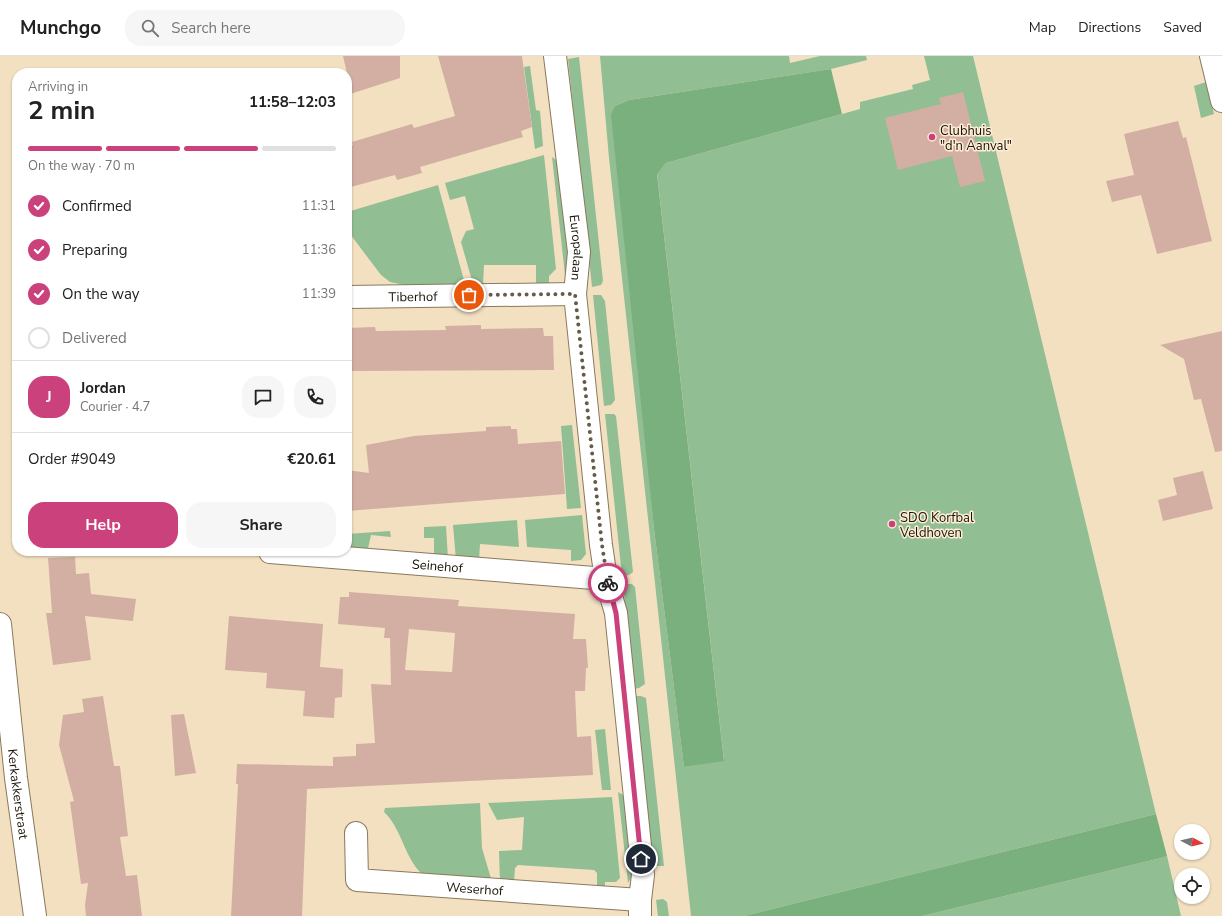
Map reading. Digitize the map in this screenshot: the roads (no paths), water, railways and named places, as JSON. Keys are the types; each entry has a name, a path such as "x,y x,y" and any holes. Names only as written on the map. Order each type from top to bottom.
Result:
{"street":[{"name":"Europalaan","path":"555,56 579,252 575,294 606,579 616,613 643,875 640,908"},
{"path":"1211,56 1222,101"},
{"name":"Tiberhof","path":"352,296 575,294"},
{"name":"Seinehof","path":"320,556 606,579"},
{"name":"Kerkakkerstraat","path":"0,624 8,777 35,916"},
{"name":"Weserhof","path":"356,833 356,880 640,908"}],"place":[{"name":"Clubhuis \"d'n Aanval\"","path":"932,137"},
{"name":"SDO Korfbal Veldhoven","path":"892,524"}]}
